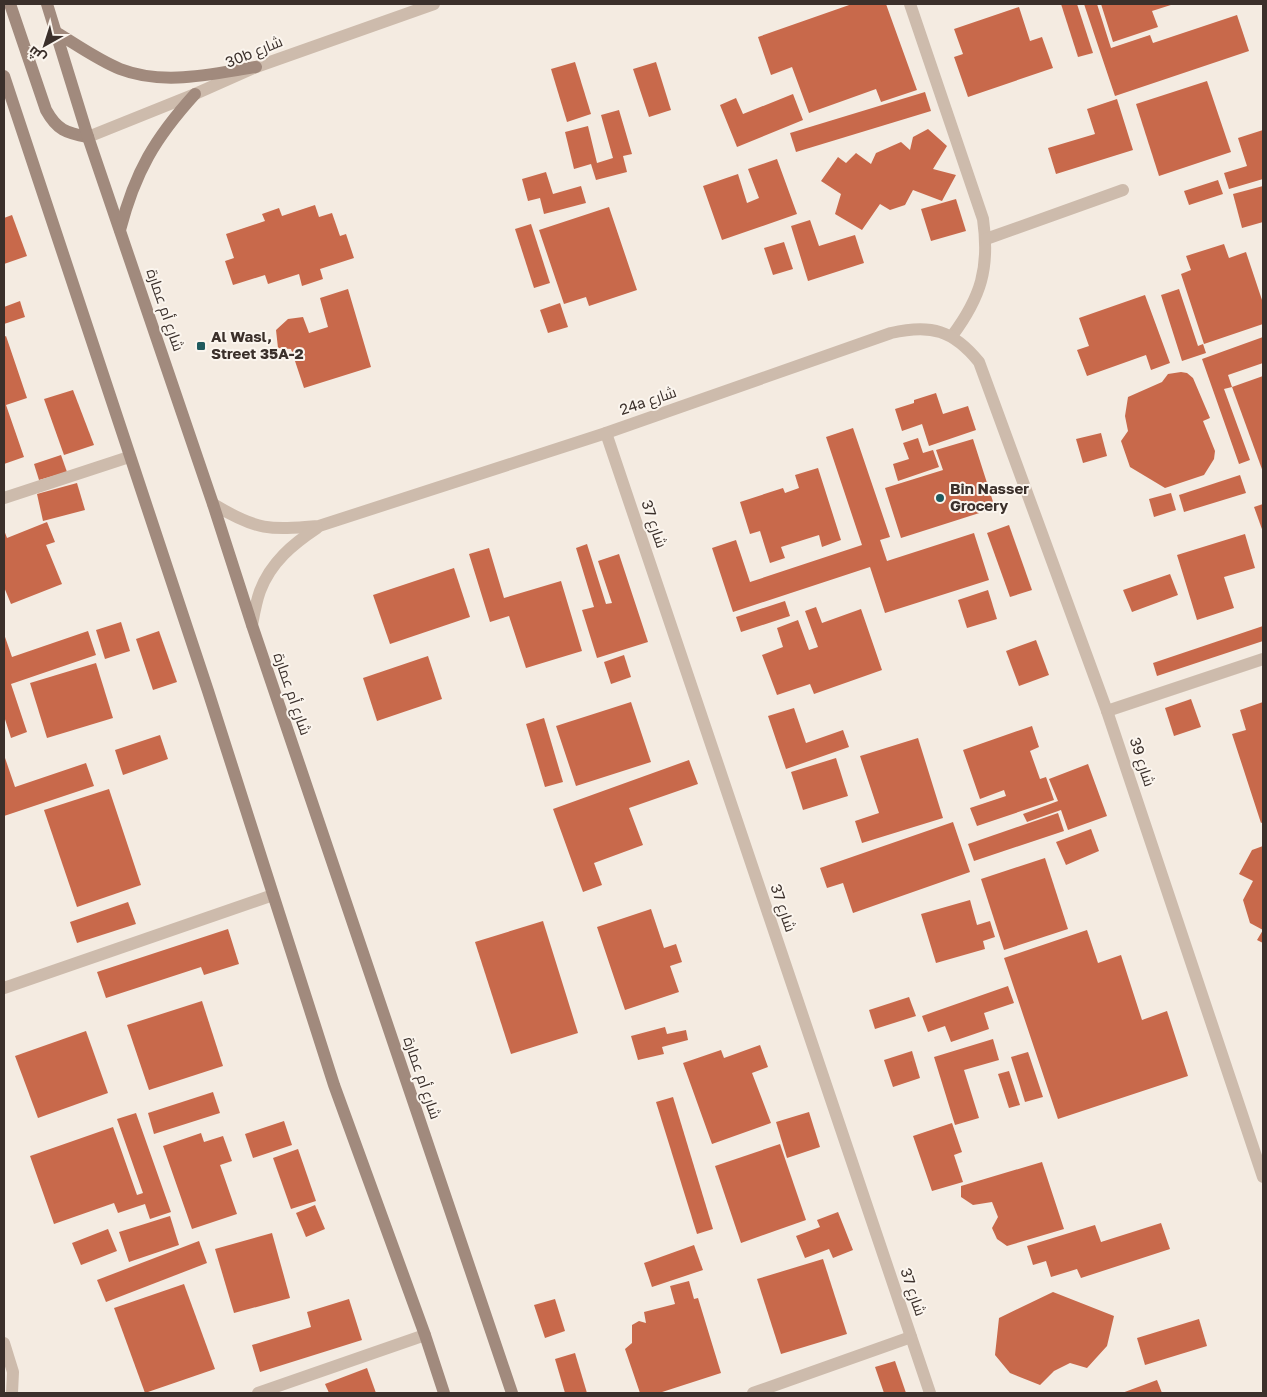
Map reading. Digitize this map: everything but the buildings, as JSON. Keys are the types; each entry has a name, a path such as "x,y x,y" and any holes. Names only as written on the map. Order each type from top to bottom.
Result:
{"street":[{"path":"10,4 46,110 52,121 61,130 88,137"},
{"name":"شارع أم عمارة","path":"47,4 88,137 512,1393"},
{"name":"30b شارع","path":"88,137 256,67 434,4"},
{"path":"910,4 983,219 986,239 985,266 979,291 968,315 952,336"},
{"path":"57,33 120,69 141,75 186,78 256,67"},
{"path":"4,76 208,691 334,1085 425,1335 444,1393"},
{"path":"120,230 128,201 148,155 166,127 195,94"},
{"path":"986,239 1123,190"},
{"name":"24a شارع","path":"213,504 246,523 260,527 275,530 320,526 606,433 891,333 912,328 933,330 952,336 967,347 979,362"},
{"name":"شارع 39","path":"979,362 1107,711 1263,1178"},
{"name":"شارع 37","path":"606,433 930,1393"},
{"path":"4,498 129,457"},
{"name":"24a شارع","path":"252,625 260,592 274,565 294,544 320,526"},
{"path":"1107,711 1263,659"},
{"path":"4,988 273,895"},
{"path":"258,1393 425,1335"},
{"path":"753,1393 911,1337"},
{"path":"4,1343 13,1372 12,1393"}],"place":[{"name":"Al Wasl, Street 35A-2","path":"201,346"},
{"name":"Bin Nasser Grocery","path":"940,498"}]}
